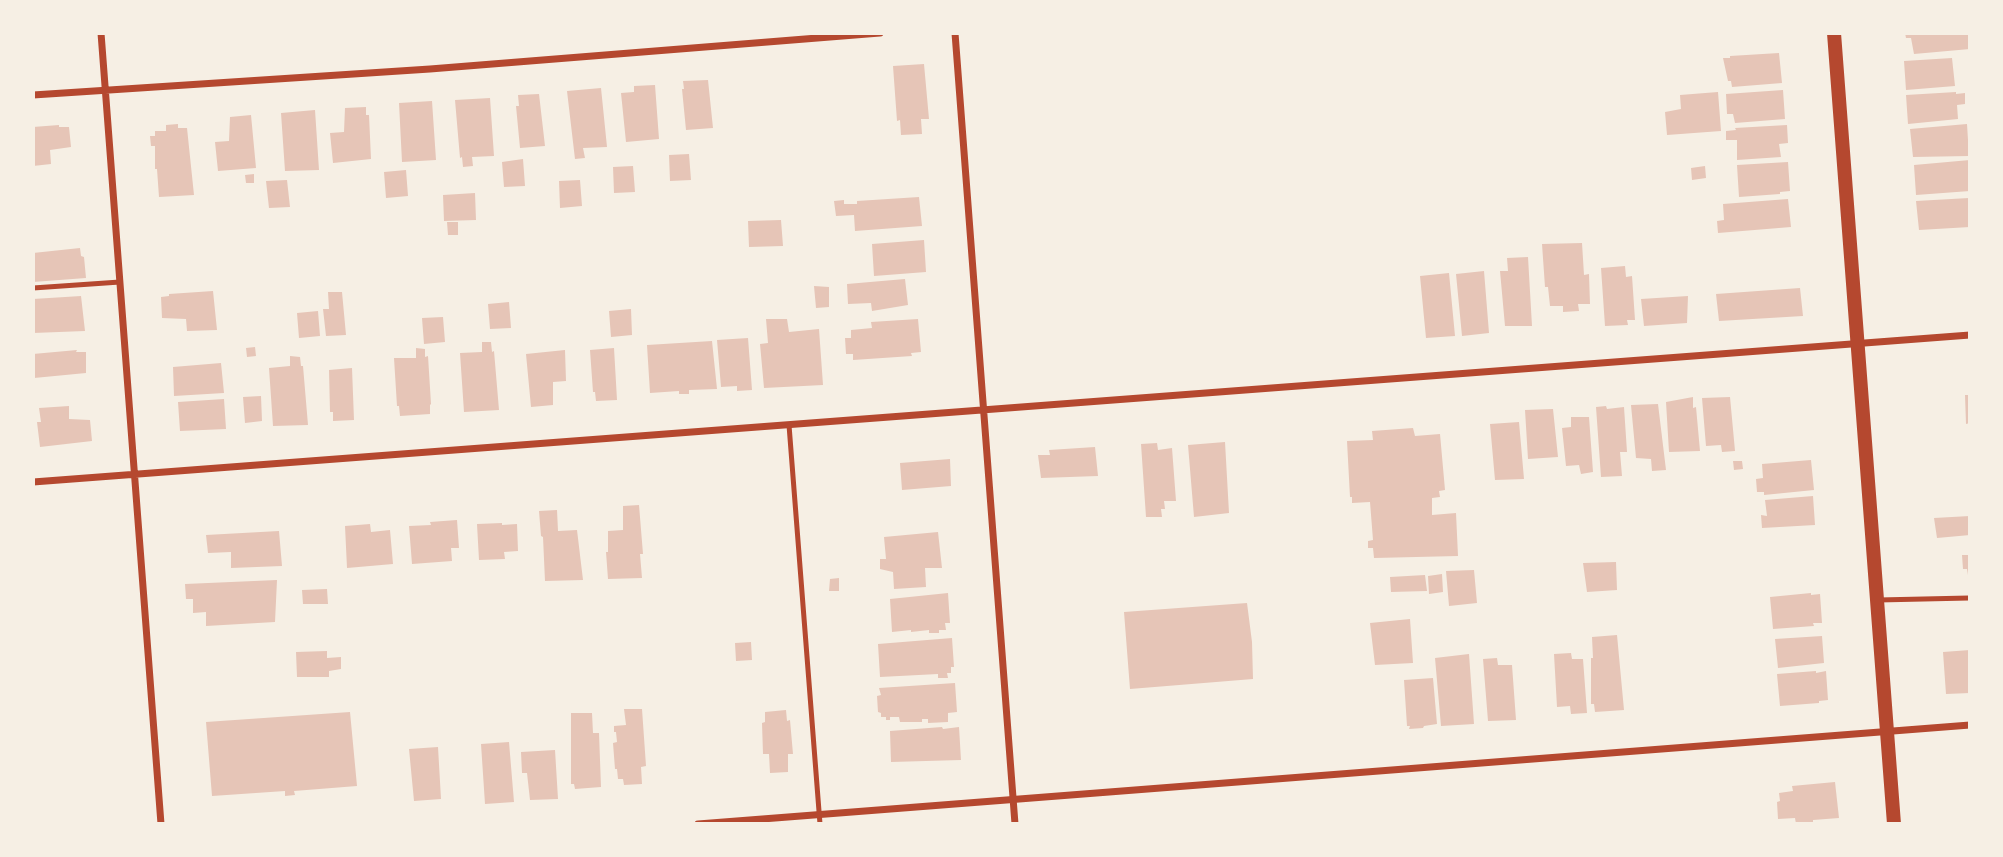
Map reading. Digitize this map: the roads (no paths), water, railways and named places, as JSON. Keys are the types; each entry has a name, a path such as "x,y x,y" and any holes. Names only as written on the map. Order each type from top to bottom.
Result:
{"main road":[{"path":"1835,33 1894,824"}],"street":[{"path":"101,33 161,824"},
{"path":"33,95 430,69 880,33"},
{"path":"955,33 1015,824"},
{"path":"33,482 1970,335"},
{"path":"698,824 1970,725"}],"lane":[{"path":"33,288 120,282"},
{"path":"789,425 820,824"},
{"path":"1877,600 1969,598"}]}
